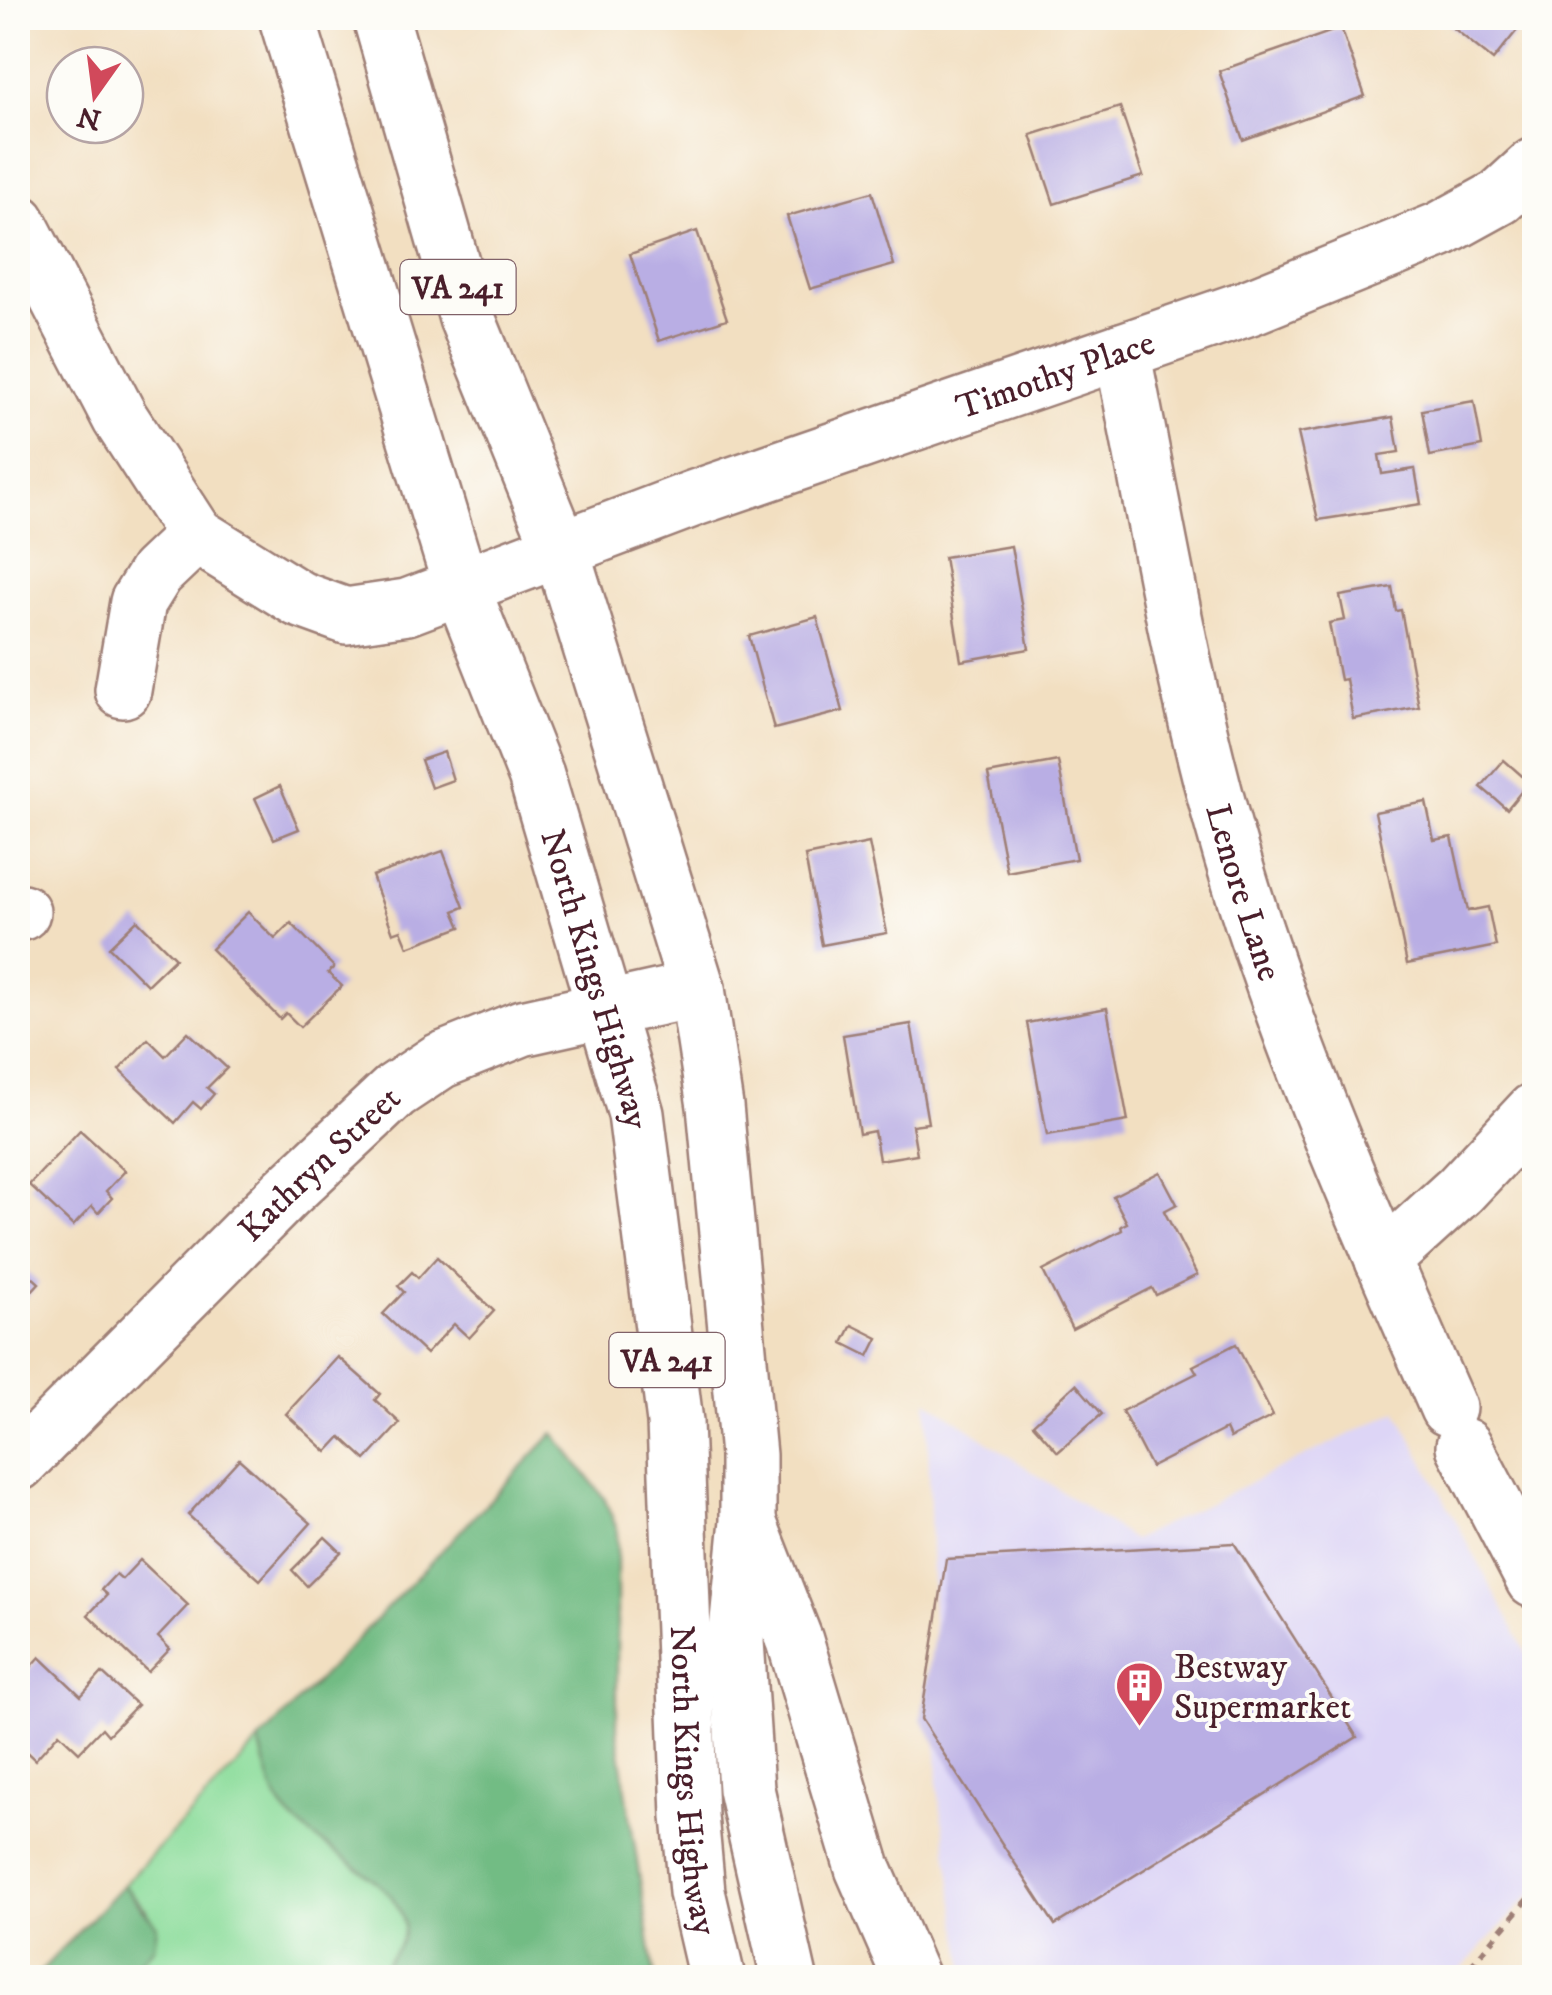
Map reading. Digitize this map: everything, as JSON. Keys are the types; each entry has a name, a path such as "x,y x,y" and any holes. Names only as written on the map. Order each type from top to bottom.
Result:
{"main road":[{"name":"North Kings Highway","path":"287,18 461,586 536,775 561,870 609,1010 636,1114 675,1422 690,1816 697,1892 716,1978"},
{"name":"North Kings Highway","path":"381,18 467,318 560,548 697,989 716,1106 748,1456 748,1521 736,1640 746,1789 789,1978"},
{"name":"Timothy Place","path":"196,535 299,600 346,616 407,607 560,548 1250,307 1440,230 1490,203 1534,166"},
{"path":"18,222 120,418 196,535 156,573 138,602 123,690"},
{"name":"Lenore Lane","path":"1122,351 1194,708 1241,887 1300,1061 1383,1260 1456,1427 1534,1580"},
{"name":"Kathryn Street","path":"18,1463 285,1194 395,1091 440,1061 522,1028 697,989"},
{"path":"1383,1260 1460,1190 1534,1111"},
{"name":"VA 241","path":"748,1521 795,1641 863,1868 911,1978"}],"path":[{"path":"1460,1978 1534,1892"}],"shaded area":[{"path":"927,1400 1133,1540 1397,1411 1534,1667 1534,1891 1454,1977 966,1977 938,1789"}],"green space":[{"path":"554,1433 604,1498 617,1529 617,1732 655,1977 381,1977 404,1931 397,1905 367,1874 290,1817 275,1794 259,1742"},
{"path":"259,1742 270,1780 291,1817 367,1873 397,1905 404,1931 381,1977 125,1977 154,1947 146,1909 123,1885"},
{"path":"123,1885 157,1926 154,1947 125,1977 35,1977"}],"building":[{"path":"1441,18 1527,18 1493,60"},
{"path":"1341,28 1365,96 1243,140 1219,71"},
{"path":"1120,107 1143,176 1054,204 1031,135"},
{"path":"872,192 894,265 810,289 787,216"},
{"path":"697,231 727,319 659,341 630,254"},
{"path":"1474,401 1482,446 1430,456 1422,410"},
{"path":"1393,417 1399,452 1379,455 1382,474 1415,469 1421,504 1318,520 1298,433"},
{"path":"1011,546 1029,649 961,661 944,557"},
{"path":"1392,587 1396,611 1401,610 1419,707 1353,719 1346,679 1340,680 1329,623 1345,620 1340,596"},
{"path":"817,617 843,711 774,729 749,636"},
{"path":"444,752 453,780 431,788 421,760"},
{"path":"1504,760 1529,782 1507,809 1481,787"},
{"path":"1058,761 1076,859 1007,872 988,774"},
{"path":"280,786 299,829 274,839 255,798"},
{"path":"1426,802 1434,840 1452,837 1468,911 1488,907 1496,946 1407,964 1375,812"},
{"path":"869,843 887,933 822,945 805,856"},
{"path":"443,851 464,907 454,911 461,927 408,947 401,930 393,933 372,876"},
{"path":"248,912 275,939 291,923 334,967 328,973 342,986 300,1027 286,1013 280,1019 211,949"},
{"path":"137,920 175,958 147,985 109,947"},
{"path":"1107,1008 1128,1121 1047,1135 1027,1023"},
{"path":"911,1024 928,1123 912,1125 917,1154 879,1160 874,1131 859,1134 843,1035"},
{"path":"188,1032 227,1068 207,1088 214,1094 201,1109 193,1102 175,1123 119,1070 148,1039 165,1056"},
{"path":"80,1130 125,1171 106,1191 112,1198 98,1213 92,1206 73,1226 29,1185"},
{"path":"1160,1172 1177,1204 1164,1211 1197,1275 1156,1295 1152,1288 1072,1329 1043,1271 1122,1230 1121,1226 1127,1223 1113,1196"},
{"path":"437,1257 494,1311 469,1338 454,1324 426,1354 383,1314 404,1292 398,1286 412,1272 418,1278"},
{"path":"18,1264 39,1283 18,1306"},
{"path":"852,1325 878,1338 869,1356 843,1343"},
{"path":"1236,1344 1273,1416 1230,1438 1226,1429 1151,1467 1122,1411 1197,1373 1193,1366"},
{"path":"338,1357 380,1394 375,1400 400,1423 366,1460 341,1437 327,1452 286,1414"},
{"path":"1076,1384 1102,1414 1058,1452 1033,1424"},
{"path":"239,1459 311,1523 260,1580 188,1515"},
{"path":"325,1537 341,1552 307,1586 292,1570"},
{"name":"Bestway Supermarket","path":"1234,1543 1357,1737 1055,1925 921,1719 946,1559"},
{"path":"140,1560 188,1605 158,1637 170,1649 148,1672 88,1615 107,1595 101,1590 116,1574 122,1579"},
{"path":"40,1657 81,1696 102,1673 137,1705 108,1735 102,1728 79,1752 59,1733 35,1760 18,1744 18,1675 21,1678"}],"place":[{"name":"Bestway Supermarket","path":"1139,1728"}]}
